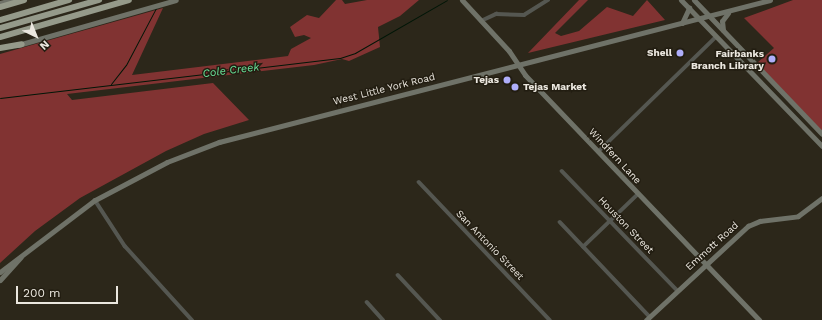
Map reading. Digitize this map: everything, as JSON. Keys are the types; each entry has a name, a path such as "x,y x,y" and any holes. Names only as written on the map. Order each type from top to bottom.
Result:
{"highway":[{"path":"0,7 24,0"},
{"path":"0,20 69,0"},
{"path":"0,28 99,0"},
{"path":"0,37 129,0"},
{"path":"0,49 22,44"}],"main road":[{"path":"0,3 11,0"},
{"path":"22,44 176,0"},
{"name":"Windfern Lane","path":"462,0 518,64 525,75 759,320"},
{"path":"681,0 822,146"},
{"path":"694,0 822,134"},
{"name":"West Little York Road","path":"0,272 95,200 168,162 219,142 518,64 708,16 730,12 770,0"},
{"path":"682,23 689,8"},
{"path":"723,31 722,21 730,12"},
{"path":"754,76 760,70"},
{"path":"801,124 807,118"},
{"name":"Emmott Road","path":"648,318 705,264 752,224 798,216 822,198"},
{"name":"West Little York Road","path":"0,280 26,252"}],"street":[{"path":"481,21 496,14 524,15 548,0"},
{"path":"598,152 716,37"},
{"name":"Houston Street","path":"562,171 677,290"},
{"name":"San Antonio Street","path":"419,182 550,320"},
{"path":"583,247 638,194"},
{"path":"95,200 130,252 192,320"},
{"path":"560,222 648,318"},
{"path":"398,275 440,320"},
{"path":"367,302 383,320"}],"shaded area":[{"path":"336,0 342,0 345,4 367,0 419,0 400,16 378,27 380,47 349,61 342,59 314,65 67,94 72,100 213,83 249,120 204,134 166,151 80,198 35,231 0,263 0,54 163,8 132,75 288,56 291,49 311,38 304,35 295,37 290,27 307,15 319,18"},
{"path":"579,0 588,0 555,33 561,36 579,31 607,7 633,16 647,0 665,20 528,53"},
{"path":"793,0 822,0 822,131 757,63 774,48 744,18"}],"waterway":[{"name":"Cole Creek","path":"0,98 340,58 355,53 447,0"},
{"path":"111,84 126,65 156,8"}],"place":[{"name":"Shell","path":"680,53"},
{"name":"Fairbanks Branch Library","path":"772,59"},
{"name":"Tejas","path":"507,80"},
{"name":"Tejas Market","path":"515,87"}]}
